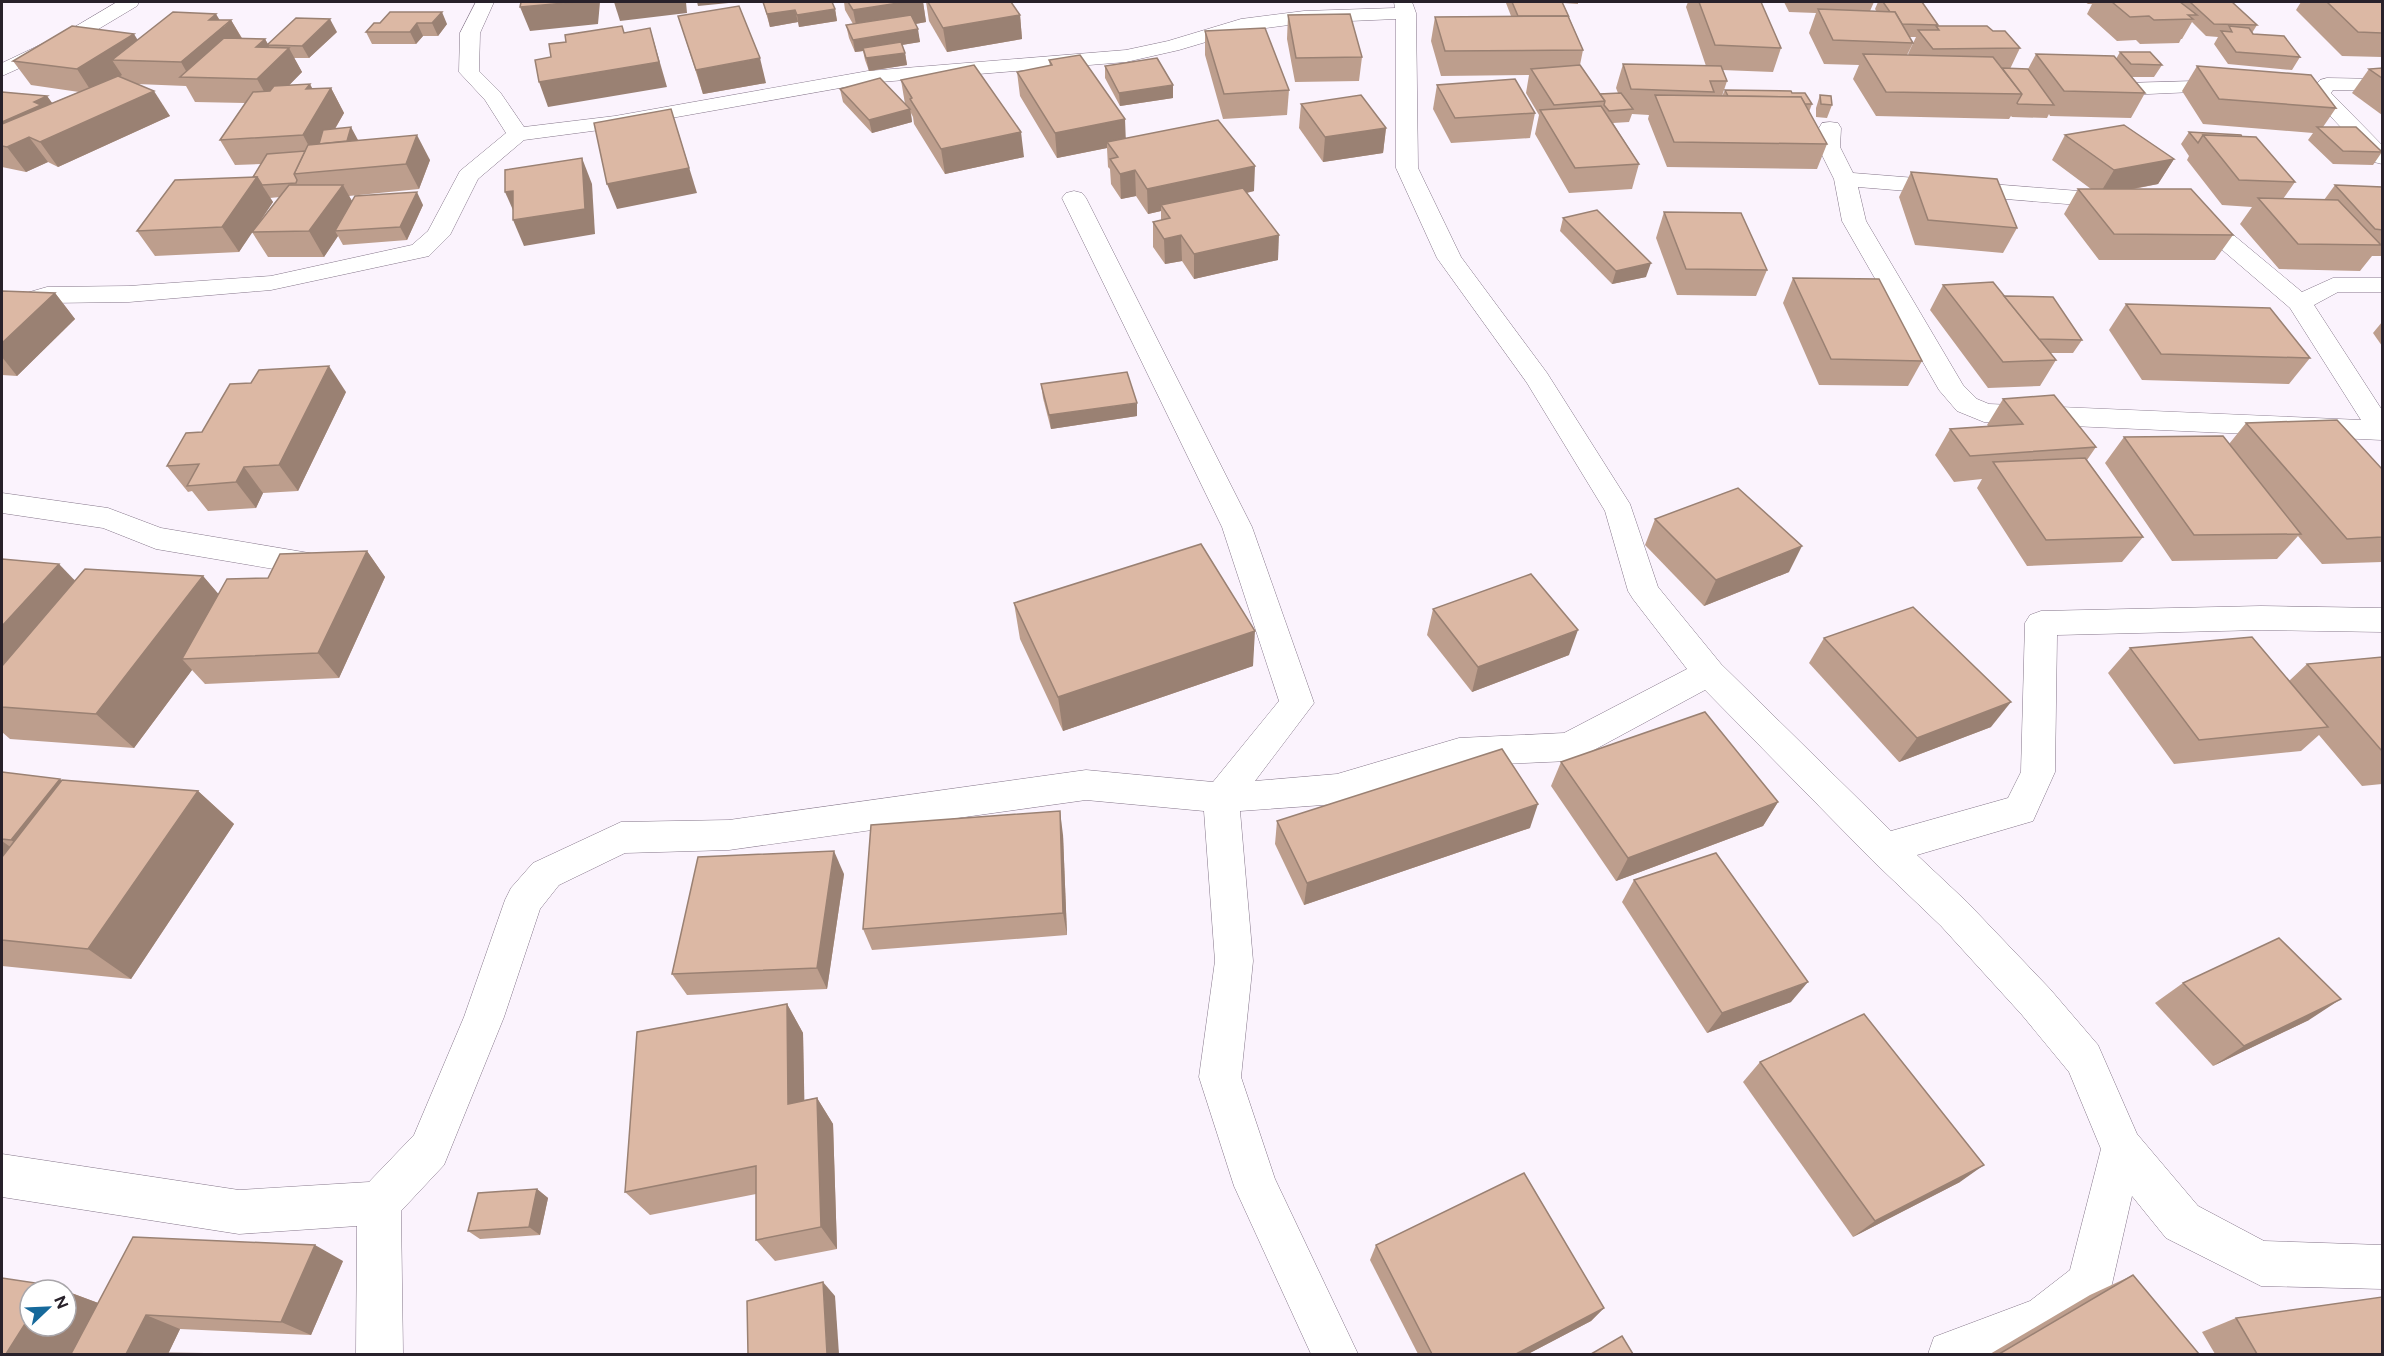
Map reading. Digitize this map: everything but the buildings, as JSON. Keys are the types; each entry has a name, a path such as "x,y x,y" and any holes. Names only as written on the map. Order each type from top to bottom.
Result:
{"street":[{"path":"2,70 68,39 130,2"},
{"path":"485,2 470,33 469,72 493,96 518,134"},
{"path":"2,308 47,295 129,294 271,283 420,252 438,235 468,176 518,134 615,122 868,77 1126,56 1172,46 1241,25 1404,7 1407,168 1449,258 1538,378 1620,511 1644,591 1709,673 1885,849 1954,914 2036,1002 2084,1059 2122,1149 2182,1222 2261,1263 2382,1267"},
{"path":"2320,93 2327,84 2382,85"},
{"path":"2126,89 2251,86"},
{"path":"2274,88 2320,93 2382,157"},
{"path":"1830,128 1829,147 1845,179 1854,221 1953,390 1967,405 1984,413 2382,430"},
{"path":"1845,179 2018,195 2142,202"},
{"path":"1074,198 1237,526 1297,703 1221,798 1234,961 1220,1077 1256,1186 1335,1354"},
{"path":"2174,206 2194,213 2300,303 2382,430"},
{"path":"2300,303 2333,285 2382,285"},
{"path":"2,503 108,518 156,538 315,565"},
{"path":"1885,849 2020,810 2038,772 2041,622 2261,618 2382,620"},
{"path":"2,1176 239,1212 379,1203 429,1150 484,1017 524,900 546,874 621,838 729,835 1086,784 1221,798 1337,789 1458,752 1569,747 1709,673"},
{"path":"1951,1354 2045,1318 2089,1284 2122,1149"},
{"path":"379,1203 380,1354"}]}
